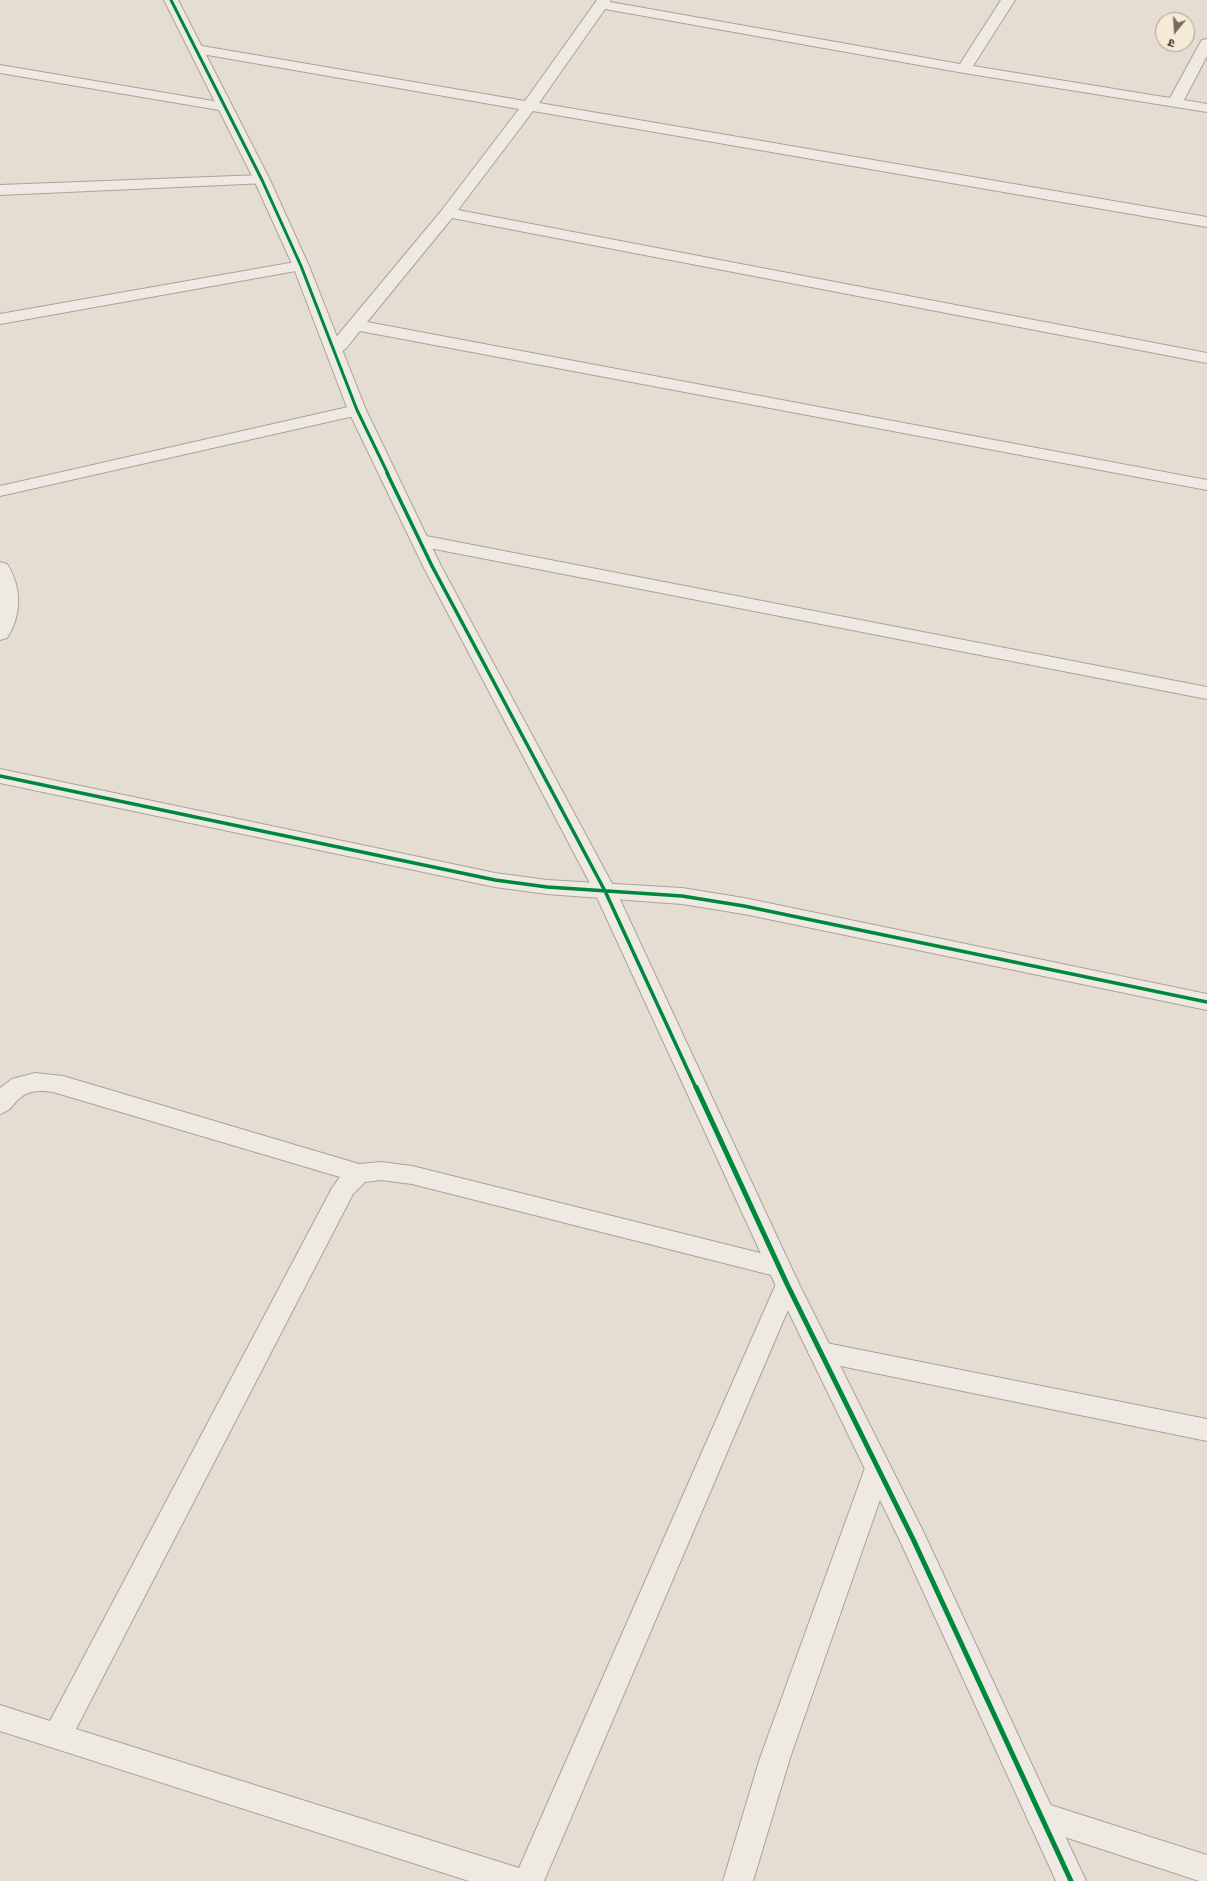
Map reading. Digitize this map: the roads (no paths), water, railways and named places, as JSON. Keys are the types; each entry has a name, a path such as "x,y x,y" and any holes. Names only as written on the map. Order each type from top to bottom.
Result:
{"street":[{"path":"171,0 262,180 301,266 357,410 421,541 605,891 783,1276 913,1539 1071,1881"},
{"path":"964,69 1008,0"},
{"path":"334,351 448,213 530,105 602,2 964,69 1207,108"},
{"path":"1175,103 1207,43"},
{"path":"196,49 1207,222"},
{"path":"0,69 225,107"},
{"path":"0,190 262,180"},
{"path":"448,213 1207,358"},
{"path":"0,319 301,266"},
{"path":"356,325 1207,485"},
{"path":"0,491 357,410"},
{"path":"421,541 1207,693"},
{"path":"0,568 10,594 5,626 0,634"},
{"path":"0,776 495,880 548,887 682,896 744,906 1207,1002"},
{"path":"0,1105 6,1096 21,1084 41,1080 63,1085 359,1173 381,1171 412,1175 783,1276"},
{"path":"58,1735 344,1188 359,1173"},
{"path":"529,1881 783,1276"},
{"path":"820,1352 1207,1430"},
{"path":"738,1881 775,1758 878,1468"},
{"path":"0,1718 58,1735 515,1881"},
{"path":"1041,1816 1207,1869"}]}
